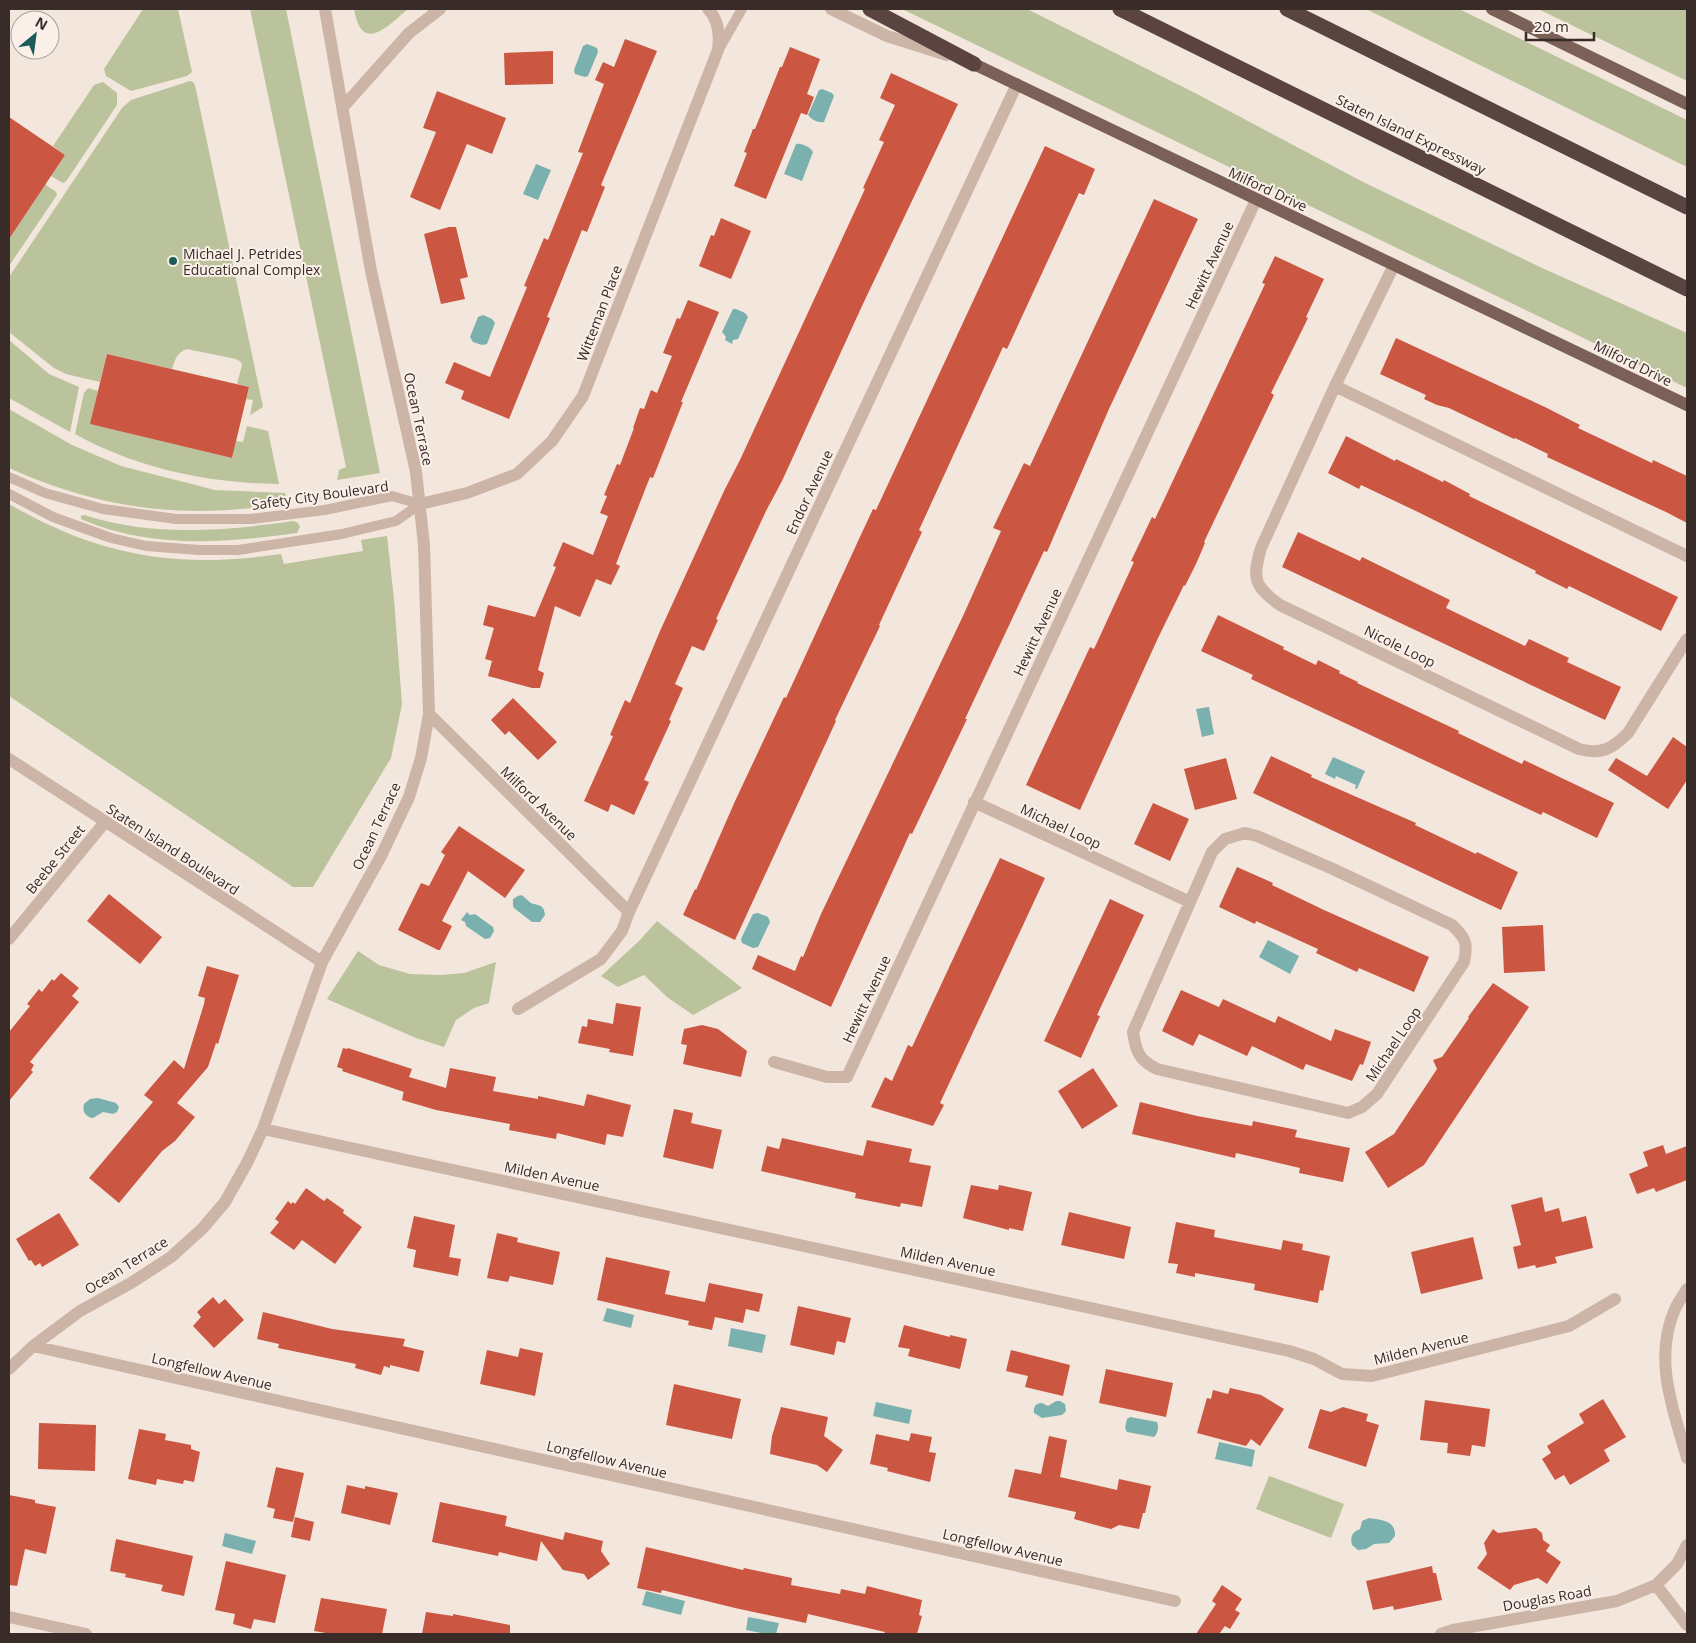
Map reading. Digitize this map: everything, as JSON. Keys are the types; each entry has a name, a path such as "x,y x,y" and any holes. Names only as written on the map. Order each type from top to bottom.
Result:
{"highway":[{"path":"870,9 974,64"},
{"name":"Staten Island Expressway","path":"1120,9 1687,289"},
{"path":"1287,9 1687,207"}],"main road":[{"path":"1492,9 1687,104"},
{"name":"Milford Drive","path":"974,64 1687,405"}],"street":[{"name":"Ocean Terrace","path":"9,1369 33,1346 80,1311 131,1283 171,1257 203,1228 225,1202 263,1129 322,962 382,854 409,797 421,758 429,714 424,545 416,472 371,271 325,9"},
{"path":"343,107 409,33 440,9"},
{"path":"708,9 718,24 718,50"},
{"name":"Milford Drive","path":"832,9 887,36 974,64"},
{"name":"Witteman Place","path":"420,504 467,493 517,474 552,441 583,396 718,50"},
{"name":"Endor Avenue","path":"629,912 1017,84"},
{"name":"Hewitt Avenue","path":"774,1062 827,1077 847,1077 1256,200"},
{"name":"Nicole Loop","path":"1394,265 1335,386 1261,548 1256,567 1256,581 1266,595 1298,614 1579,749 1591,752 1600,752 1617,744 1628,733 1687,640"},
{"path":"1335,386 1687,556"},
{"name":"Milford Avenue","path":"429,714 629,912"},
{"name":"Staten Island Boulevard","path":"9,759 322,962"},
{"name":"Michael Loop","path":"974,802 1190,902"},
{"name":"Beebe Street","path":"9,939 104,822"},
{"name":"Michael Loop","path":"1246,833 1333,869 1452,925 1461,934 1467,949 1464,962 1377,1094 1362,1108 1348,1113 1157,1069 1144,1062 1136,1049 1133,1032 1190,902 1212,852 1225,839 1246,833"},
{"path":"518,1009 601,959 622,931 629,912"},
{"name":"Milden Avenue","path":"263,1129 1290,1350 1314,1359 1342,1374 1372,1376 1569,1326 1615,1299"},
{"path":"1687,1289 1675,1307 1667,1330 1664,1354 1671,1404 1687,1458"},
{"name":"Longfellow Avenue","path":"33,1346 1175,1601"},
{"name":"Douglas Road","path":"1441,1634 1462,1628 1617,1601 1656,1585 1677,1564 1687,1545"},
{"path":"1656,1585 1687,1625"},
{"path":"9,1617 86,1634"}],"lane":[{"path":"718,50 742,9"},
{"name":"Safety City Boulevard","path":"9,477 45,493 103,509 176,519 251,519 325,510 392,496 420,504"},
{"path":"9,494 53,517 111,538 146,546 199,550 238,550 342,534 396,521 420,504"}],"green space":[{"path":"143,9 178,9 192,72 187,76 131,91 106,76 104,69"},
{"path":"250,9 286,9 380,473 337,480 339,470 346,467"},
{"path":"354,9 408,9 384,29 369,34 363,31 358,23"},
{"path":"902,9 1027,9 1197,94 1363,182 1540,267 1687,333 1687,388"},
{"path":"1366,9 1459,9 1687,120 1687,167"},
{"path":"1538,9 1687,9 1687,81"},
{"path":"190,81 195,85 263,407 250,415 253,400 246,399 249,387 237,384 242,365 236,359 187,349 179,354 172,369 107,354 100,382 66,374 54,368 9,332 9,277 122,108 131,100"},
{"path":"103,82 117,93 117,105 67,180 64,183 61,182 51,176 65,155 53,146 94,85"},
{"path":"45,184 56,192 57,195 9,266 9,239"},
{"path":"9,340 49,374 79,387 70,432 9,398"},
{"path":"88,388 98,391 91,424 232,458 236,441 243,442 247,426 268,431 279,484 226,481 174,472 123,456 75,434 84,393"},
{"path":"9,409 72,445 121,466 215,490 285,493 287,503 214,511 180,510 145,508 78,494 9,468"},
{"path":"9,504 43,522 108,547 173,559 208,560 281,554 284,564 363,551 361,540 387,536 402,704 391,758 313,887 293,887 9,696"},
{"path":"84,515 136,527 162,529 215,529 294,521 300,527 297,533 215,541 188,541 133,535 107,529 81,519 81,516"},
{"path":"657,921 742,988 693,1015 667,997 644,975 618,987 601,976 639,941"},
{"path":"358,951 379,965 410,974 440,975 464,973 496,962 489,1003 474,1008 456,1020 444,1047 416,1038 327,999"},
{"path":"1269,1476 1344,1504 1331,1538 1256,1509"}],"water":[{"path":"587,44 597,48 598,52 588,76 585,77 575,74 574,70 583,46"},
{"path":"822,89 832,93 834,96 824,122 815,121 808,115 819,90"},
{"path":"796,144 806,146 813,152 802,181 784,174"},
{"path":"536,164 551,170 538,200 523,194"},
{"path":"733,309 745,313 748,317 738,339 733,340 732,344 725,340 726,337 722,332"},
{"path":"483,315 492,319 495,323 487,344 482,345 473,342 470,337 478,317"},
{"path":"1209,707 1214,734 1202,737 1196,709"},
{"path":"1333,757 1365,771 1357,789 1355,788 1356,785 1336,776 1335,779 1325,774"},
{"path":"521,895 531,903 544,909 545,915 540,922 532,922 514,908 513,899"},
{"path":"467,912 470,915 475,914 493,927 494,931 490,938 485,939 466,926 465,922 461,920"},
{"path":"758,913 768,917 770,922 758,947 753,948 742,943 741,939 753,914"},
{"path":"1268,940 1299,956 1290,974 1259,957"},
{"path":"98,1098 116,1103 119,1107 117,1112 113,1114 103,1112 93,1118 86,1115 83,1107 84,1104 90,1099"},
{"path":"607,1308 634,1315 631,1328 603,1321"},
{"path":"731,1328 766,1335 762,1353 728,1346"},
{"path":"1056,1401 1065,1404 1066,1411 1062,1415 1042,1418 1034,1413 1035,1407 1038,1404 1042,1403 1048,1406"},
{"path":"876,1402 912,1410 909,1424 873,1416"},
{"path":"1130,1417 1157,1422 1158,1430 1154,1437 1127,1432 1125,1428 1127,1419"},
{"path":"1219,1442 1255,1450 1252,1467 1215,1459"},
{"path":"1369,1518 1383,1520 1390,1524 1395,1531 1395,1536 1389,1543 1374,1544 1366,1549 1358,1550 1352,1545 1352,1535 1360,1529 1362,1521"},
{"path":"225,1533 256,1541 252,1554 222,1546"},
{"path":"646,1591 685,1601 681,1615 642,1605"},
{"path":"748,1617 779,1623 776,1634 746,1630"}],"building":[{"path":"625,39 657,51 601,185 605,187 587,232 582,230 547,317 550,318 509,419 461,399 464,391 445,383 454,362 490,377 527,287 524,286 544,238 548,240 583,153 578,152 604,84 595,80 603,62 614,67"},
{"path":"790,47 820,59 807,94 814,97 807,115 801,113 766,199 734,186 747,153 744,152 753,129 755,129"},
{"path":"553,51 553,84 505,85 504,53"},
{"path":"891,73 958,104 862,306 782,481 766,511 716,619 718,620 704,651 692,646 675,684 683,688 669,720 671,721 644,780 649,782 634,815 611,804 608,812 584,801 613,736 610,735 625,700 630,703 660,631 724,491 865,189 863,188 884,142 879,140 895,105 880,98"},
{"path":"437,91 506,118 492,154 467,144 440,210 410,197 436,132 423,128"},
{"path":"9,117 65,155 9,239"},
{"path":"1045,146 1095,169 1084,195 1079,193 1007,349 1003,347 919,530 922,532 880,626 735,940 683,915 873,509 876,510"},
{"path":"1154,199 1198,219 1109,409 1047,552 1044,551 965,719 967,719 912,834 910,833 831,1007 752,969 758,955 795,971 801,956 803,957 821,914 963,616 1001,531 993,528 1024,463 1030,466"},
{"path":"721,218 751,231 731,279 699,266 711,235 714,236"},
{"path":"456,227 468,277 460,279 465,299 441,304 424,234"},
{"path":"1275,256 1324,279 1306,317 1308,318 1271,393 1274,395 1204,542 1196,564 1158,638 1080,810 1026,785 1090,647 1094,649 1134,562 1131,561 1152,517 1155,519 1265,284 1262,283"},
{"path":"688,300 719,312 681,402 683,402 653,478 650,477 616,564 620,566 611,585 596,579 580,617 555,606 538,670 544,673 540,688 532,688 488,676 492,661 485,659 494,628 483,625 488,605 535,617 556,567 553,566 563,542 593,555 608,516 600,513 607,496 604,495 617,464 620,465 640,408 644,409 651,390 657,393 672,356 663,353 677,318 680,319"},
{"path":"1396,338 1547,408 1580,425 1578,428 1652,463 1653,460 1687,476 1687,523 1547,457 1548,454 1515,438 1449,408 1424,399 1426,395 1380,374"},
{"path":"107,354 249,387 232,458 90,424"},
{"path":"1346,436 1395,461 1396,459 1443,482 1444,480 1470,494 1469,496 1678,597 1661,631 1569,586 1567,589 1535,573 1536,571 1418,512 1361,485 1359,489 1328,473"},
{"path":"1298,532 1360,561 1362,557 1450,600 1446,608 1525,646 1529,639 1569,658 1567,662 1621,687 1605,720 1282,567"},
{"path":"1218,615 1316,665 1318,660 1340,671 1339,673 1357,683 1459,731 1458,733 1522,764 1524,760 1614,803 1597,838 1543,812 1541,815 1251,679 1253,675 1201,651"},
{"path":"513,698 557,742 538,760 509,731 505,735 491,720"},
{"path":"1673,737 1687,747 1687,780 1668,809 1608,770 1616,758 1647,776"},
{"path":"1271,756 1312,775 1311,777 1416,823 1415,825 1518,872 1501,910 1253,793"},
{"path":"1226,758 1237,799 1195,810 1184,769"},
{"path":"1153,803 1189,819 1170,861 1134,844"},
{"path":"459,826 525,870 505,898 468,871 442,921 452,926 440,950 438,950 398,930 421,883 429,886 445,855 441,852"},
{"path":"1000,858 1045,878 940,1103 944,1105 933,1126 871,1107 885,1077 892,1081 908,1045 912,1047"},
{"path":"1237,867 1273,883 1272,885 1324,910 1429,957 1414,992 1359,968 1357,972 1316,953 1318,949 1256,921 1255,924 1219,907"},
{"path":"109,894 162,937 140,964 87,921"},
{"path":"1110,899 1144,915 1097,1015 1100,1016 1081,1058 1044,1041"},
{"path":"1543,925 1545,971 1504,973 1502,927"},
{"path":"207,966 239,975 218,1044 216,1043 208,1067 177,1103 195,1117 175,1141 162,1151 119,1203 89,1178 153,1102 144,1095 174,1060 184,1069 204,1004 205,998 198,996"},
{"path":"61,973 79,988 72,996 79,1002 30,1062 34,1065 31,1070 33,1072 9,1101 9,1032 30,1006 27,1004 39,989 42,992 52,979 54,981"},
{"path":"1493,983 1529,1007 1424,1165 1388,1188 1365,1152 1394,1134 1437,1069 1433,1060 1442,1057"},
{"path":"1181,990 1219,1007 1223,999 1275,1023 1278,1016 1331,1041 1335,1029 1371,1042 1363,1065 1360,1064 1352,1081 1306,1064 1303,1070 1252,1046 1247,1056 1199,1034 1193,1046 1162,1031"},
{"path":"616,1003 641,1007 633,1056 609,1052 610,1049 578,1043 582,1026 587,1027 588,1019 613,1024"},
{"path":"702,1025 718,1029 747,1051 741,1077 683,1064 687,1045 681,1044 684,1029"},
{"path":"343,1048 412,1069 409,1077 446,1088 450,1068 496,1077 493,1091 538,1099 538,1096 584,1106 587,1094 631,1105 623,1137 607,1134 605,1145 557,1133 556,1139 509,1130 510,1124 436,1110 402,1100 404,1092 342,1071 343,1069 337,1067"},
{"path":"1093,1068 1118,1106 1082,1129 1058,1091"},
{"path":"1140,1102 1197,1116 1252,1126 1253,1121 1297,1130 1295,1137 1350,1148 1343,1182 1299,1173 1300,1168 1236,1153 1235,1158 1132,1134"},
{"path":"674,1109 693,1113 691,1123 722,1130 713,1169 663,1157"},
{"path":"782,1138 863,1156 867,1140 912,1149 909,1162 931,1166 922,1207 901,1203 900,1207 855,1198 856,1193 761,1171 767,1146 779,1149"},
{"path":"1663,1145 1666,1154 1687,1146 1687,1180 1656,1192 1654,1188 1637,1194 1629,1174 1648,1166 1643,1152"},
{"path":"971,1185 998,1190 999,1185 1032,1192 1023,1231 1009,1228 1009,1230 963,1218"},
{"path":"306,1188 324,1201 327,1198 344,1210 343,1213 362,1227 335,1264 302,1240 294,1250 270,1233 279,1222 275,1219 288,1201 291,1204 293,1202 295,1204"},
{"path":"1542,1197 1545,1212 1559,1208 1562,1222 1586,1216 1593,1248 1555,1257 1557,1263 1536,1268 1535,1265 1518,1269 1513,1247 1521,1245 1511,1205"},
{"path":"1069,1212 1131,1227 1124,1259 1061,1245"},
{"path":"59,1213 79,1245 42,1267 40,1263 35,1266 31,1260 29,1261 16,1239"},
{"path":"414,1216 455,1225 449,1257 461,1259 458,1276 413,1267 416,1250 407,1248"},
{"path":"1176,1222 1215,1230 1214,1237 1281,1250 1283,1240 1303,1244 1302,1250 1330,1256 1323,1291 1320,1290 1318,1303 1254,1290 1255,1284 1195,1273 1195,1277 1176,1273 1178,1264 1168,1263"},
{"path":"497,1233 518,1238 517,1242 560,1252 553,1285 510,1276 508,1282 487,1278"},
{"path":"1473,1237 1483,1279 1421,1294 1411,1252"},
{"path":"606,1257 670,1271 665,1294 705,1302 709,1283 763,1294 759,1312 746,1309 743,1323 715,1317 712,1330 688,1325 689,1321 597,1300"},
{"path":"213,1297 219,1304 225,1299 244,1320 214,1348 193,1326 201,1317 197,1312"},
{"path":"798,1306 851,1318 845,1343 837,1341 834,1355 790,1345"},
{"path":"263,1312 332,1329 405,1339 403,1346 424,1351 419,1372 390,1365 390,1368 384,1366 381,1375 355,1368 356,1364 278,1348 279,1344 257,1339"},
{"path":"904,1325 950,1337 950,1335 967,1339 960,1369 908,1356 910,1349 898,1347"},
{"path":"520,1348 543,1353 535,1396 480,1384 487,1350 518,1357"},
{"path":"1011,1350 1070,1365 1063,1396 1025,1387 1028,1376 1006,1371"},
{"path":"1106,1369 1173,1383 1166,1417 1099,1403"},
{"path":"674,1384 741,1399 732,1439 666,1425"},
{"path":"1230,1388 1261,1395 1284,1409 1260,1446 1251,1439 1246,1446 1197,1433 1207,1398 1211,1399 1213,1390 1228,1394"},
{"path":"1603,1399 1626,1437 1604,1450 1610,1461 1570,1485 1564,1475 1555,1480 1542,1459 1551,1453 1547,1446 1584,1423 1579,1414"},
{"path":"1425,1400 1490,1409 1485,1447 1472,1445 1470,1456 1447,1453 1448,1443 1420,1440"},
{"path":"781,1407 828,1417 824,1436 843,1450 827,1472 817,1465 770,1454 772,1436"},
{"path":"1343,1407 1368,1414 1366,1421 1379,1425 1366,1467 1308,1448 1320,1409 1331,1412"},
{"path":"39,1423 96,1425 95,1471 38,1469"},
{"path":"139,1429 166,1434 165,1440 191,1445 191,1449 200,1452 194,1482 184,1480 183,1484 157,1479 156,1485 128,1479"},
{"path":"911,1433 932,1437 929,1452 936,1453 930,1482 887,1471 888,1468 870,1464 876,1434 909,1441"},
{"path":"1049,1436 1067,1440 1060,1477 1117,1490 1119,1479 1151,1486 1139,1529 1119,1525 1111,1529 1074,1519 1076,1512 1008,1497 1015,1469 1041,1474"},
{"path":"276,1467 304,1473 293,1522 273,1518 275,1509 267,1507"},
{"path":"347,1485 365,1489 365,1486 398,1493 390,1525 341,1513"},
{"path":"9,1495 35,1500 35,1503 56,1507 46,1554 25,1549 17,1586 9,1585"},
{"path":"440,1502 507,1516 505,1526 563,1540 565,1532 603,1541 601,1551 610,1564 588,1580 584,1574 563,1570 541,1541 537,1561 499,1552 498,1556 432,1542"},
{"path":"295,1517 314,1522 310,1541 291,1537"},
{"path":"1536,1528 1542,1533 1543,1540 1550,1545 1546,1551 1561,1562 1547,1584 1538,1578 1514,1585 1510,1590 1477,1568 1487,1554 1484,1543 1493,1529 1498,1533"},
{"path":"116,1539 193,1556 184,1596 161,1591 163,1585 125,1577 126,1574 110,1571"},
{"path":"646,1547 743,1570 744,1568 792,1578 791,1585 840,1594 841,1589 865,1594 867,1586 922,1600 919,1615 922,1616 917,1634 884,1634 885,1632 808,1614 806,1623 662,1590 661,1593 637,1588"},
{"path":"226,1561 286,1575 275,1623 254,1619 251,1629 233,1624 235,1614 215,1610"},
{"path":"1432,1566 1433,1573 1436,1573 1442,1600 1394,1610 1393,1606 1373,1610 1366,1581"},
{"path":"1222,1585 1242,1599 1235,1610 1240,1613 1230,1629 1225,1626 1219,1634 1196,1634 1216,1604 1212,1601"},
{"path":"321,1598 387,1609 382,1634 332,1634 314,1631"},
{"path":"426,1612 453,1616 453,1614 510,1625 510,1634 422,1634"}],"place":[{"name":"Michael J. Petrides Educational Complex","path":"173,261"}]}
